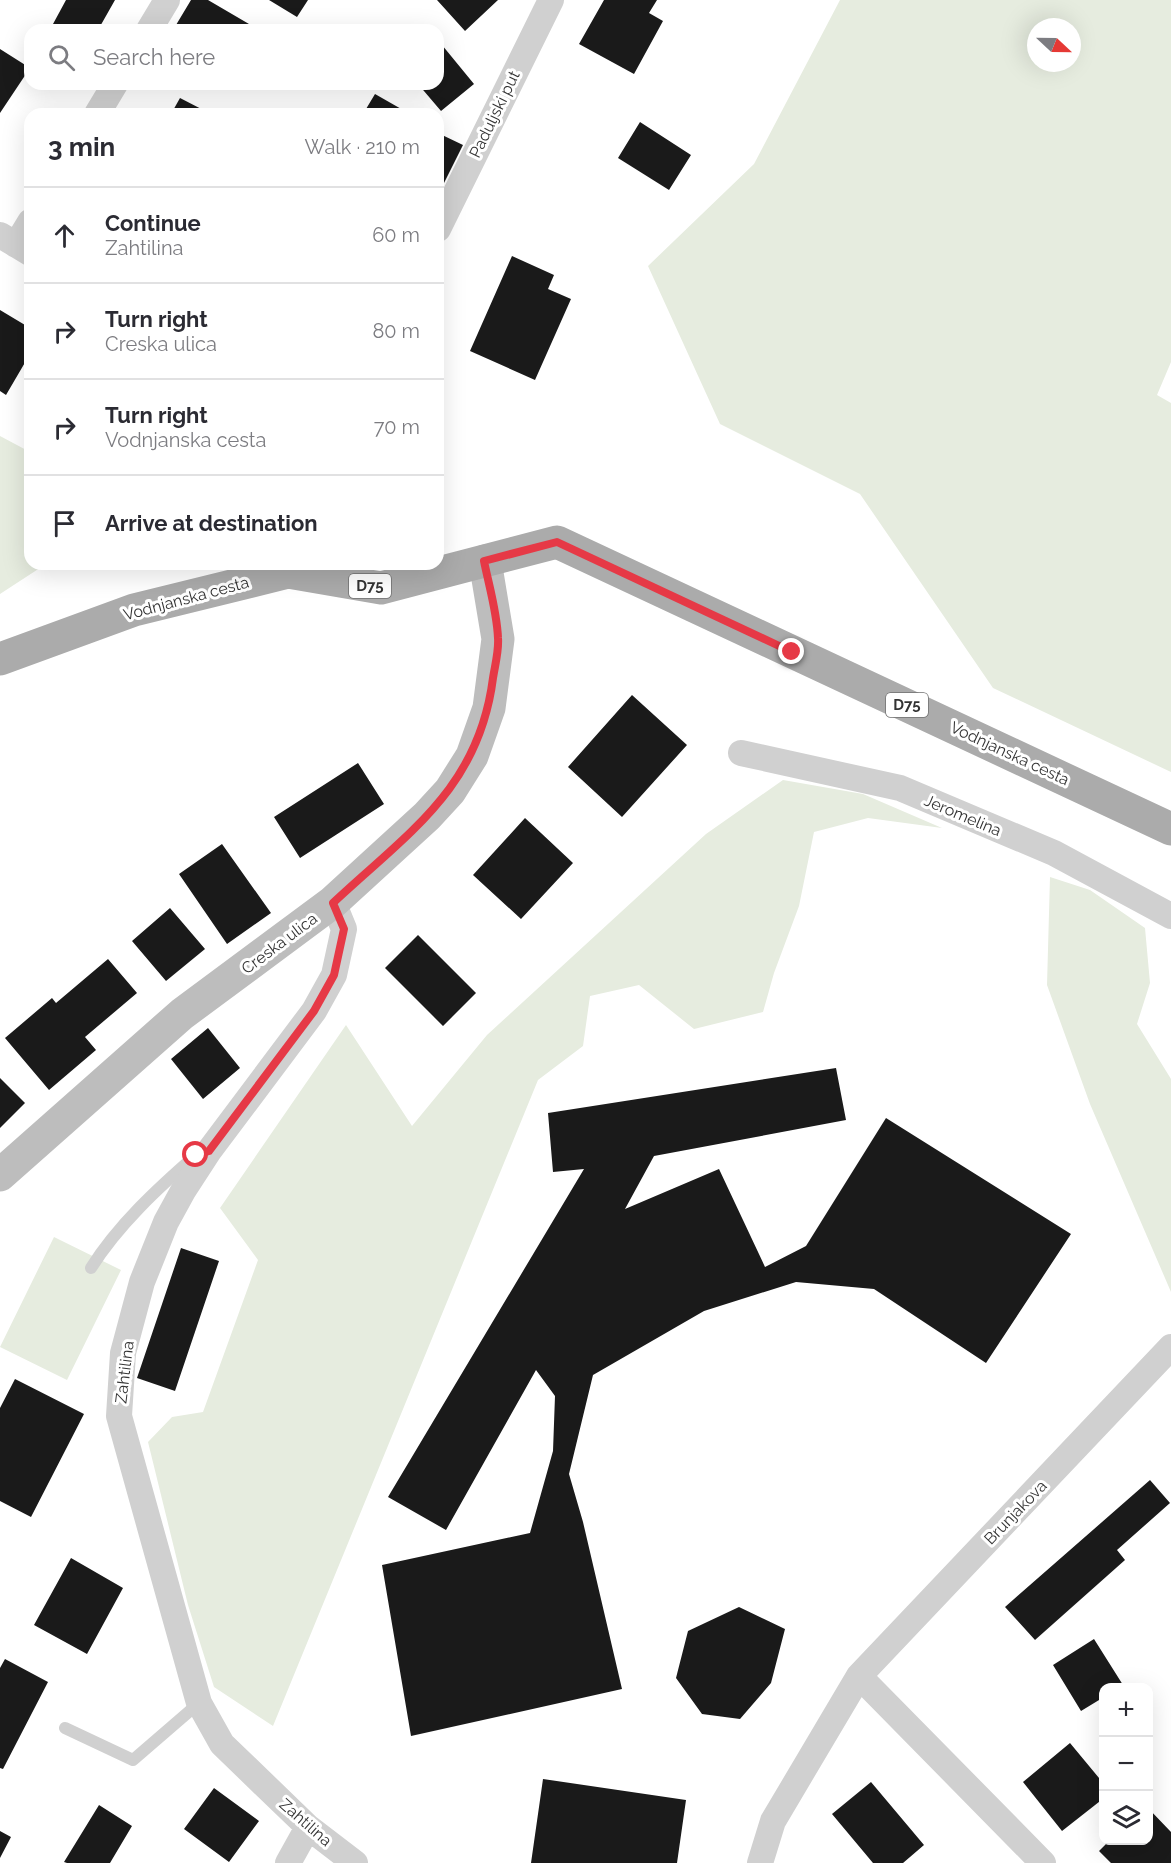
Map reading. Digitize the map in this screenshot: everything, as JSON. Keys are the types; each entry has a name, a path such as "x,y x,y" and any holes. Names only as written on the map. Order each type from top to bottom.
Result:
{"main road":[{"name":"Vodnjanska cesta","path":"0,659 134,610 288,572 381,588 557,542 1171,829"},
{"name":"Creska ulica","path":"0,1175 182,1014 333,903 427,816 450,790 472,756 489,708 498,639 484,561"}],"street":[{"path":"153,24 167,0"},
{"name":"Paduljski put","path":"444,217 551,0"},
{"path":"101,108 112,90"},
{"path":"15,244 24,231"},
{"name":"Jeromelina","path":"741,753 900,788 1054,853 1171,916"},
{"name":"Zahtilina","path":"333,903 344,929 334,975 314,1011 209,1151 166,1222 142,1282 123,1353 119,1387 119,1416 199,1703 222,1744 308,1827 355,1863"},
{"name":"Brunjakova","path":"760,1863 773,1821 859,1676 1171,1347"},
{"path":"859,1676 1044,1863"},
{"path":"288,1863 308,1827"}],"lane":[{"path":"91,1268 115,1234 168,1179 196,1155 209,1151"},
{"path":"64,1728 133,1760 199,1703"}],"shaded area":[{"path":"840,0 1171,0 1171,362 1157,395 1171,403 1171,772 993,688 860,494 720,424 648,266 754,164"},
{"path":"0,436 24,449 24,570 37,570 0,594"},
{"path":"783,780 863,794 942,828 868,818 814,832 799,906 774,973 763,1012 694,1029 639,985 590,996 583,1046 538,1080 273,1726 214,1687 188,1605 148,1442 172,1417 203,1412 258,1260 220,1208 346,1025 412,1126 487,1035 706,834"},
{"path":"1050,877 1090,890 1145,928 1150,983 1137,1024 1171,1079 1171,1292 1090,1104 1047,985"},
{"path":"54,1237 121,1270 67,1380 0,1347"}],"building":[{"path":"66,0 115,0 101,24 53,24"},
{"path":"191,0 208,0 249,24 177,24"},
{"path":"269,0 308,0 297,17"},
{"path":"437,0 498,0 465,31"},
{"path":"604,0 657,0 649,13 663,21 634,74 579,44"},
{"path":"444,47 474,84 444,109 438,108 423,90 444,90"},
{"path":"0,49 24,64 24,77 0,113"},
{"path":"375,94 400,108 367,108"},
{"path":"180,98 199,108 174,108"},
{"path":"640,122 691,155 669,190 618,158"},
{"path":"444,136 463,145 444,183"},
{"path":"512,256 554,275 548,289 571,299 535,380 470,351"},
{"path":"0,310 24,324 24,364 6,395 0,391"},
{"path":"632,695 687,745 622,817 568,767"},
{"path":"358,763 384,804 300,858 274,817"},
{"path":"525,818 573,863 521,919 473,875"},
{"path":"222,844 271,913 227,944 179,874"},
{"path":"170,908 205,949 166,981 132,941"},
{"path":"418,935 476,993 443,1026 385,968"},
{"path":"108,959 137,993 85,1037 96,1050 49,1090 5,1038 52,998 56,1003"},
{"path":"208,1028 240,1068 203,1099 171,1059"},
{"path":"836,1068 846,1120 654,1156 625,1209 719,1169 765,1267 806,1246 886,1118 1071,1234 986,1363 874,1289 796,1282 704,1311 593,1375 569,1474 583,1522 622,1689 411,1736 382,1565 530,1533 553,1451 555,1396 536,1370 446,1530 388,1497 584,1169 553,1172 548,1113"},
{"path":"0,1078 25,1103 0,1128"},
{"path":"181,1248 219,1261 175,1391 137,1378"},
{"path":"15,1379 84,1414 31,1517 0,1501 0,1408"},
{"path":"1150,1480 1170,1503 1117,1550 1125,1560 1035,1640 1005,1607"},
{"path":"71,1558 123,1588 87,1654 34,1625"},
{"path":"739,1607 785,1629 771,1683 740,1719 702,1714 676,1678 688,1631"},
{"path":"1094,1639 1122,1683 1099,1683 1099,1700 1081,1711 1053,1665"},
{"path":"5,1659 48,1682 3,1769 0,1768 0,1668"},
{"path":"1070,1743 1099,1778 1099,1802 1062,1831 1023,1782"},
{"path":"543,1779 686,1800 677,1863 531,1863"},
{"path":"871,1782 924,1845 903,1863 873,1863 832,1814"},
{"path":"214,1788 259,1821 229,1862 184,1829"},
{"path":"99,1805 132,1826 110,1863 64,1862"},
{"path":"1153,1813 1171,1832 1171,1863 1111,1863 1099,1851 1105,1845 1153,1845"},
{"path":"0,1831 11,1837 0,1858"}],"route":[{"path":"196,1155 209,1151 314,1011 334,975 344,929 333,903 427,816 450,790 472,756 489,708 498,639 484,561 557,542 792,652"}]}
